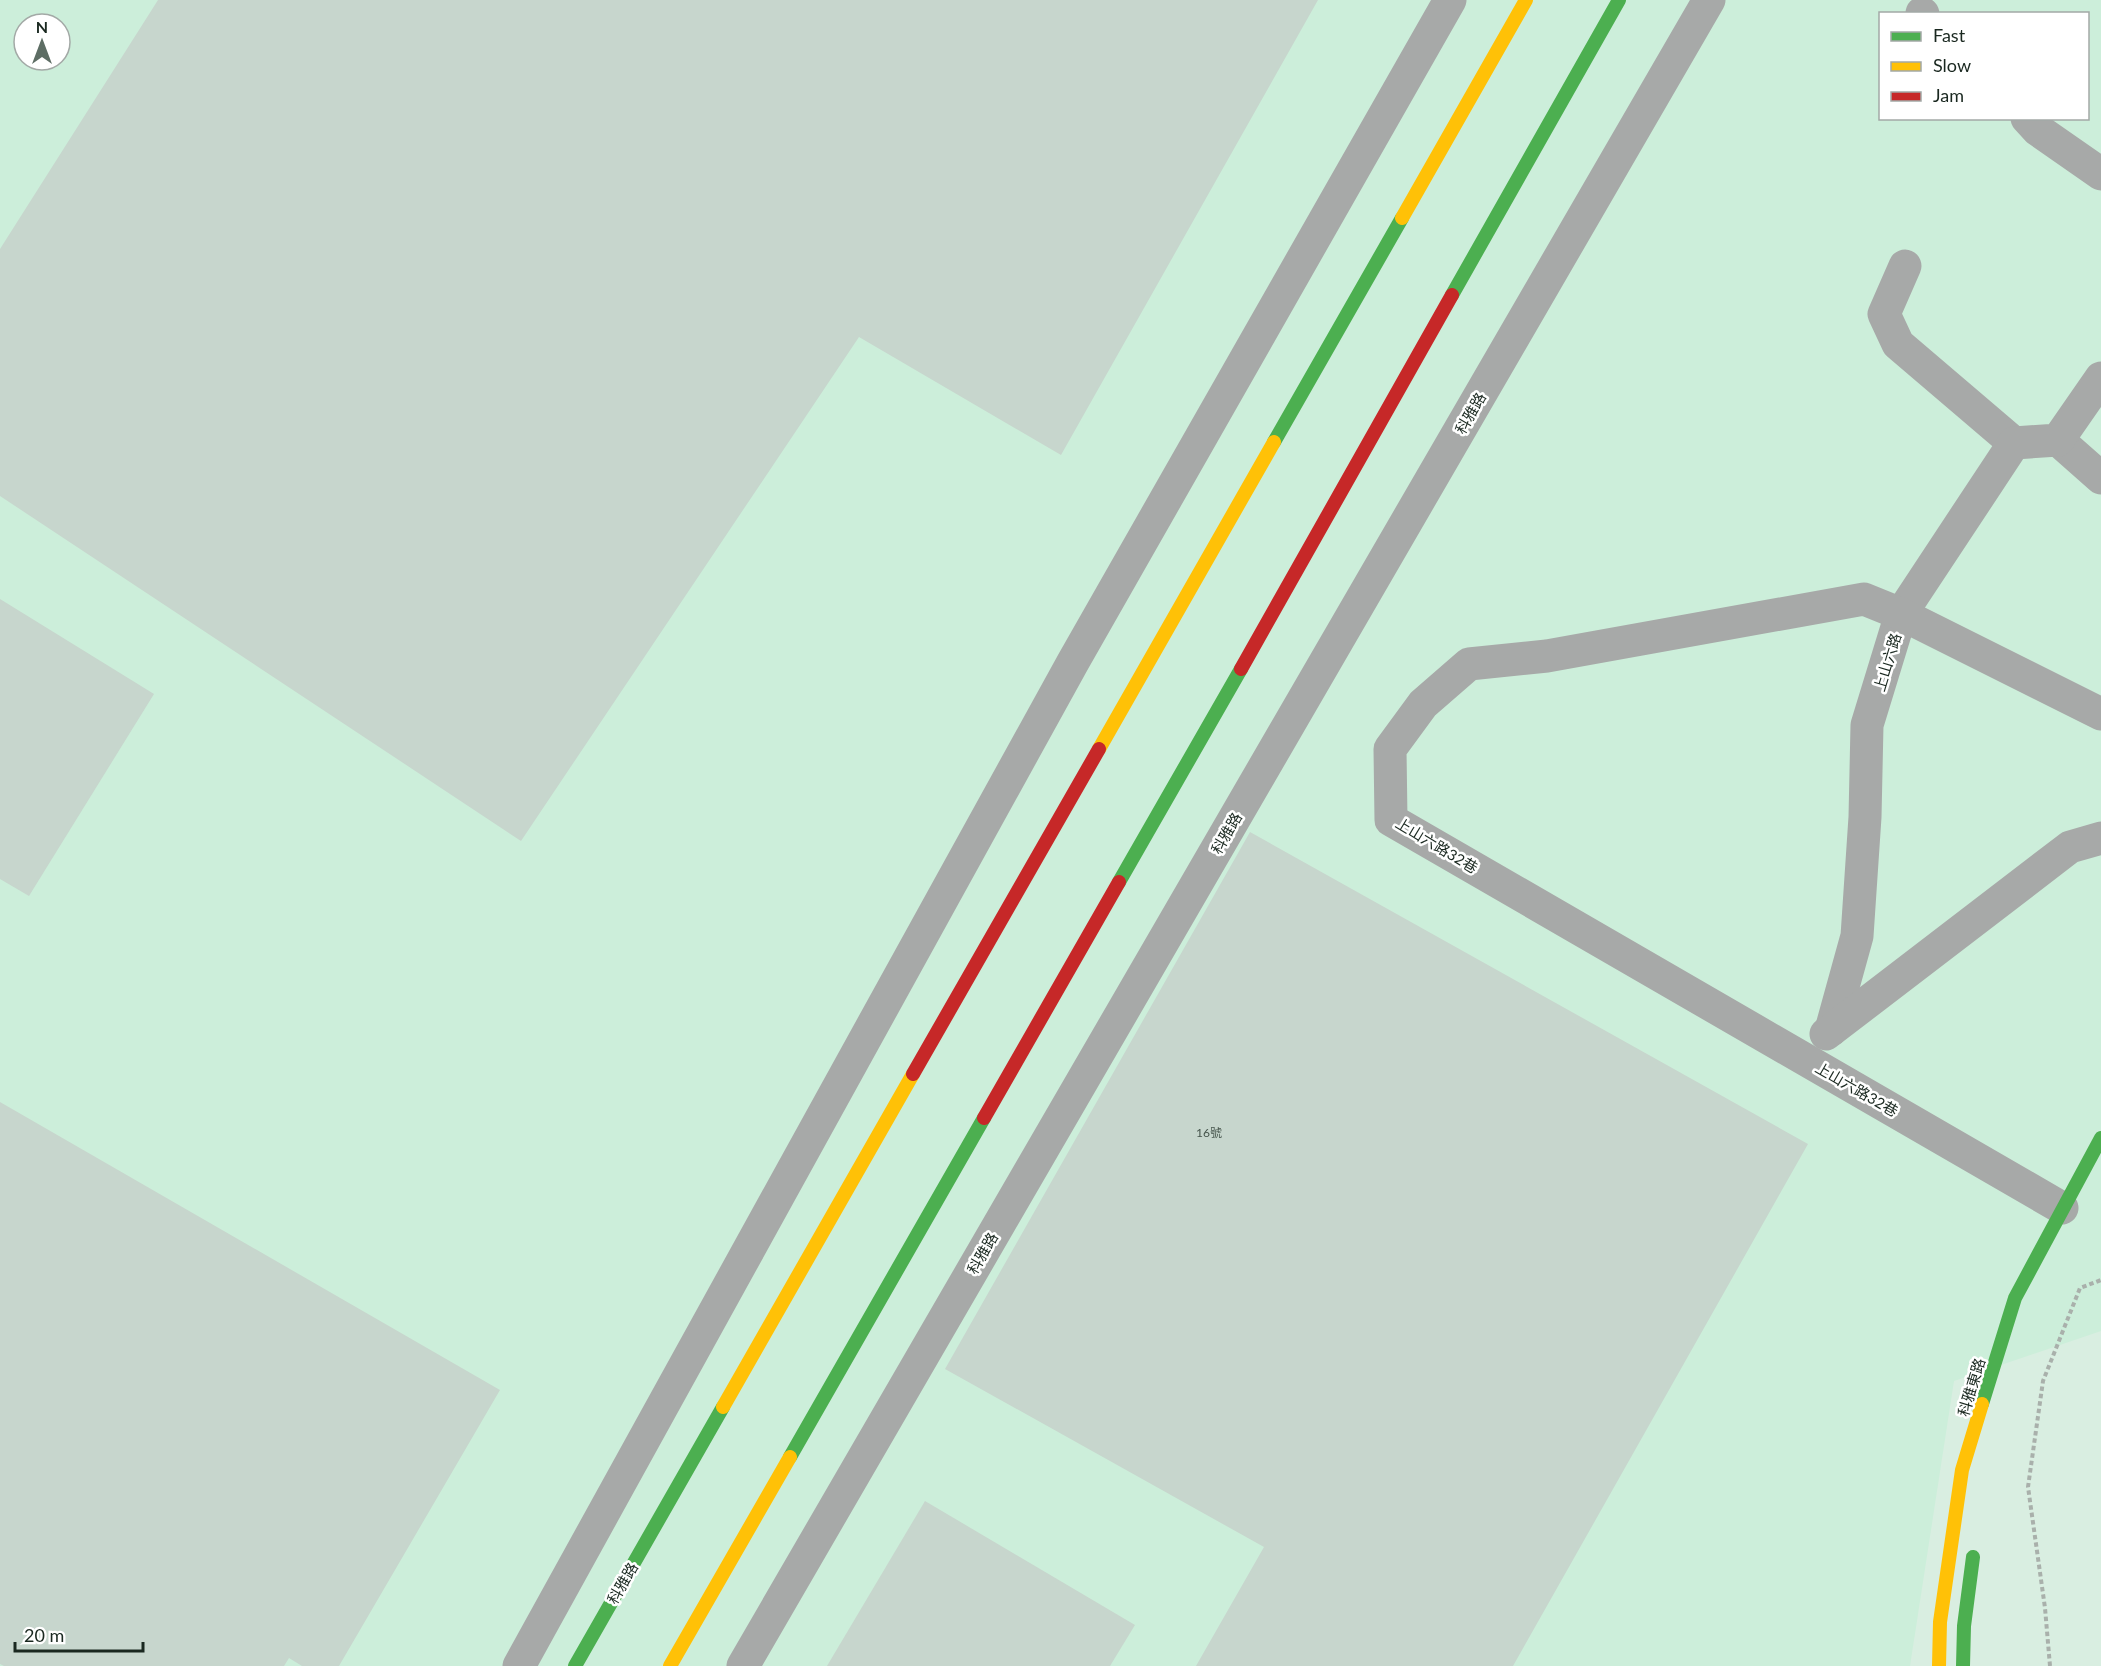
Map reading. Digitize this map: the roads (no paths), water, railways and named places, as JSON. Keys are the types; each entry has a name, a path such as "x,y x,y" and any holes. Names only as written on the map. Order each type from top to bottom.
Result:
{"street":[{"path":"519,1666 1073,662 1450,0"},
{"name":"科雅路","path":"575,1666 1526,0"},
{"path":"670,1666 1207,728 1619,0"},
{"name":"科雅路","path":"743,1666 1709,0"},
{"path":"2029,120 2038,130 2101,174"},
{"path":"1905,266 1884,314 1898,344 2014,443 2058,440 2101,478"},
{"path":"2058,440 2101,378"},
{"name":"上山六路","path":"1831,1030 1857,936 1865,818 1867,725 1901,614 2014,443"},
{"name":"上山六路32巷","path":"2062,1208 1391,820 1390,749 1423,704 1469,664 1547,656 1864,599 1901,614 2101,714"},
{"path":"1799,1056 2070,847 2101,838"},
{"name":"科雅東路","path":"1939,1666 1940,1622 1962,1470 2015,1298 2101,1138"},
{"path":"1963,1666 1964,1626 1974,1545"}]}
